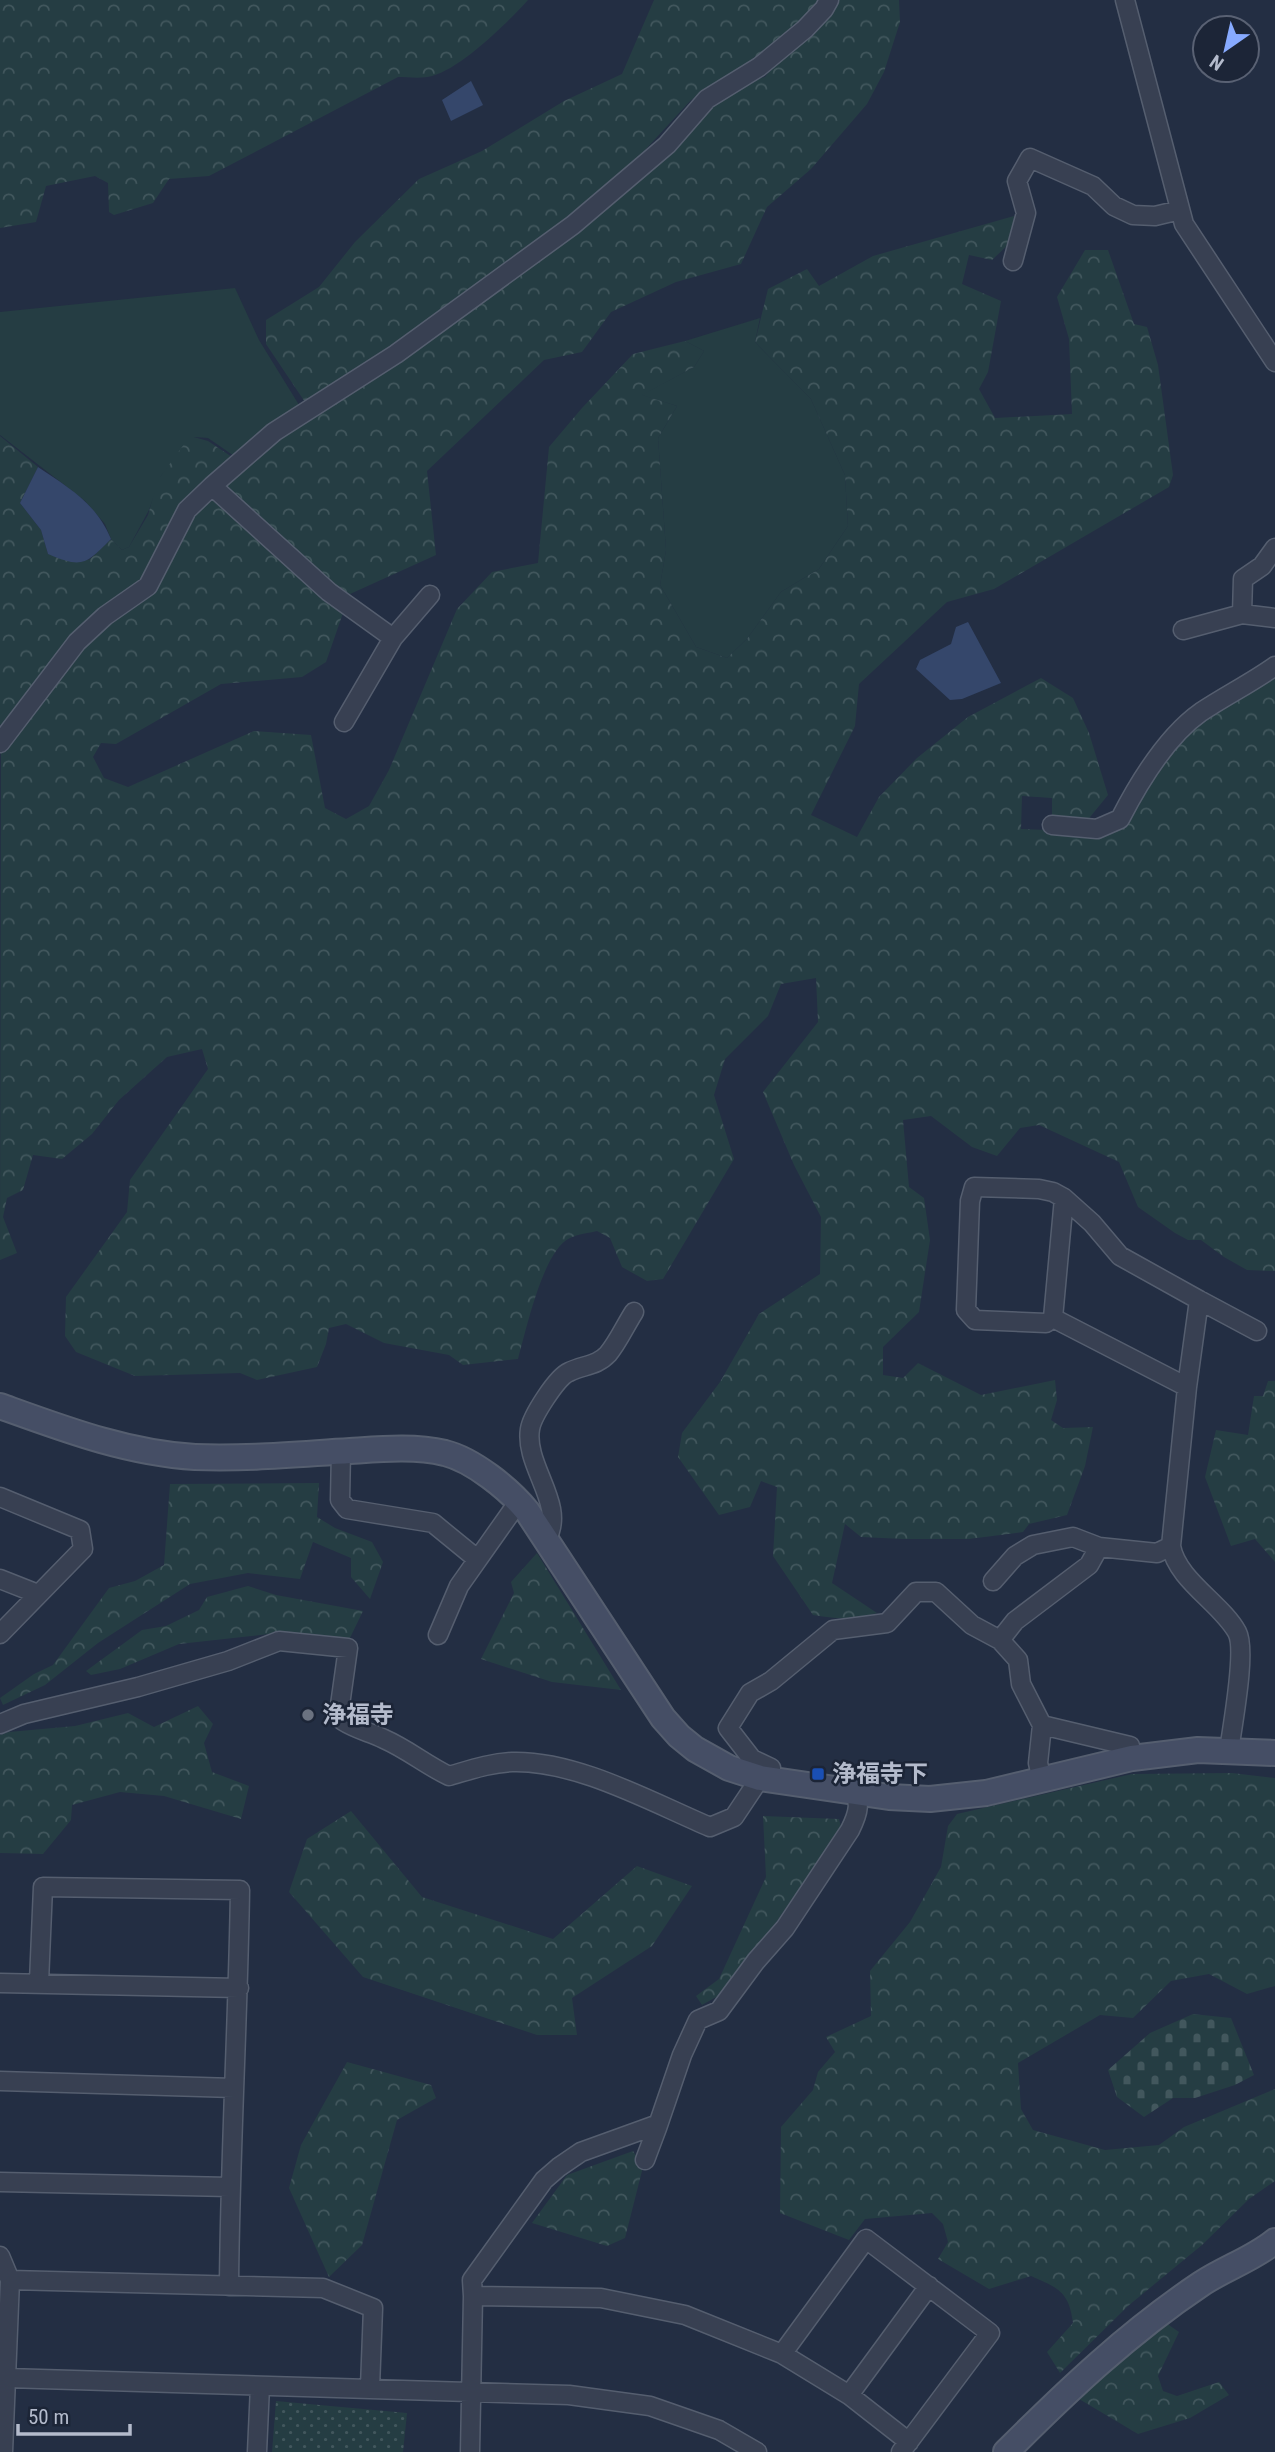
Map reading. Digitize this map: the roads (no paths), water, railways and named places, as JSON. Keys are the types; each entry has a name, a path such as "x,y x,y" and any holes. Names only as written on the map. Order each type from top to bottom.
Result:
{"street":[{"path":"0,743 77,642 105,616 148,586 187,510 212,486 274,432 396,354 573,225 667,145 708,99 759,67 805,29 829,0"},
{"path":"1125,0 1184,224 1275,362"},
{"path":"1013,261 1026,213 1017,181 1030,158 1093,186 1114,206 1133,215 1155,216 1180,210"},
{"path":"212,486 329,592 393,638"},
{"path":"1242,614 1243,579 1262,565 1275,548"},
{"path":"344,722 393,638 430,595"},
{"path":"1183,630 1242,614 1275,618"},
{"path":"1052,825 1097,829 1120,819 1135,789 1163,750 1199,713 1275,666"},
{"path":"1064,1198 1053,1318 1046,1323 975,1320 966,1310 970,1201 974,1187 1039,1189 1064,1198 1092,1223 1120,1256 1258,1331"},
{"path":"1199,1300 1171,1546 1172,1557 1182,1571 1237,1632 1241,1650 1229,1751"},
{"path":"547,1538 554,1527 531,1446 530,1430 534,1417 566,1372 595,1364 607,1355 634,1312"},
{"path":"1053,1318 1187,1387"},
{"path":"0,1406 103,1442 193,1457 404,1448 448,1454 486,1474 519,1501 547,1538 663,1718 679,1736 714,1762 856,1793 930,1799 986,1793 1132,1758 1198,1750 1275,1753"},
{"path":"341,1451 340,1500 347,1509 433,1523 477,1559"},
{"path":"0,1497 80,1530 83,1549 0,1634"},
{"path":"438,1635 459,1587 519,1501"},
{"path":"992,1581 1015,1556 1033,1545 1073,1537 1099,1547 1157,1553 1171,1546"},
{"path":"1000,1640 1015,1621 1089,1565 1099,1547"},
{"path":"0,1578 38,1594"},
{"path":"765,1773 729,1728 750,1693 771,1681 833,1630 887,1623 916,1592 936,1592 972,1625 1000,1640 1018,1660 1021,1684 1042,1725 1038,1763 1042,1780"},
{"path":"0,1724 24,1714 138,1687 228,1661 279,1641 348,1648 340,1704 343,1721 357,1730 384,1738 449,1776 488,1764 514,1762 572,1770 710,1827 734,1817 765,1773"},
{"path":"1042,1725 1130,1746 1132,1758"},
{"path":"645,2160 682,2055 698,2020 719,2011 755,1961 785,1928 859,1813 856,1793"},
{"path":"39,1982 43,1887 240,1890 229,2286"},
{"path":"0,1983 239,1988"},
{"path":"0,2081 234,2088"},
{"path":"470,2452 472,2280 544,2180 581,2152 653,2126 657,2128"},
{"path":"0,2182 230,2187"},
{"path":"473,2296 601,2298 685,2315 782,2354 849,2395 905,2447 990,2333 866,2239 782,2354"},
{"path":"1006,2452 1064,2393 1120,2344 1202,2283 1275,2241"},
{"path":"0,2256 10,2280 3,2452"},
{"path":"10,2280 323,2287 373,2308 370,2387"},
{"path":"849,2395 929,2286"},
{"path":"7,2378 569,2395 650,2406 719,2431 757,2452"},
{"path":"257,2452 260,2386"}],"water":[{"path":"471,81 483,105 451,121 442,100"},
{"path":"38,467 80,497 105,526 111,539 89,559 69,562 48,554 41,530 20,503"},
{"path":"968,622 1001,683 962,699 950,700 916,669 920,660 951,644 956,627"}],"place":[{"name":"浄福寺","path":"308,1715"},
{"name":"浄福寺下","path":"818,1774"}]}
